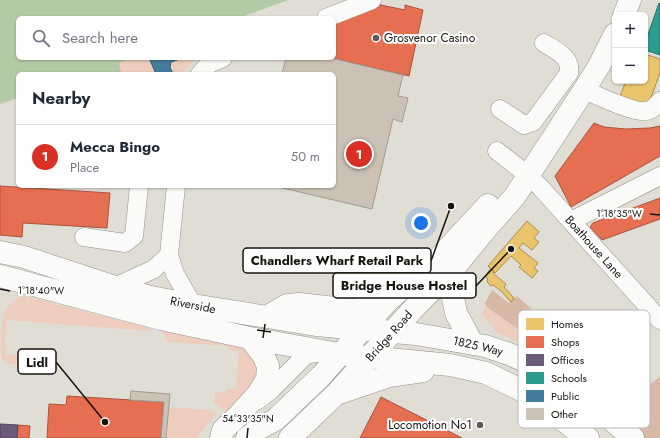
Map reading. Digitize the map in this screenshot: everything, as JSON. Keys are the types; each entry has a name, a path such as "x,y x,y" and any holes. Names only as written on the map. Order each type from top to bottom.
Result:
{"main road":[{"path":"625,12 630,0"},
{"name":"Bridge Road","path":"290,438 336,394 392,332 453,269 515,196 599,66 612,40"},
{"name":"Bridge Road","path":"252,433 275,420 320,376 385,304 414,277 435,262 498,194 528,175"},
{"name":"Riverside","path":"0,252 24,257 115,287 151,297 316,325 392,332"},
{"path":"453,269 452,293 456,313 472,343"},
{"name":"Riverside","path":"0,276 161,319 250,338 339,354 370,357"},
{"path":"268,316 287,305 299,304 353,310 385,304"},
{"name":"1825 Way","path":"392,332 416,334 472,343 486,346 518,358"},
{"path":"221,438 224,430 258,394 267,379 268,366 263,355 250,338"},
{"name":"1825 Way","path":"370,357 450,365 486,373 518,389"},
{"path":"336,394 389,376 416,373 450,365"},
{"path":"303,438 311,417"},
{"name":"1825 Way","path":"573,428 588,438"},
{"name":"1825 Way","path":"621,428 633,438"}],"street":[{"path":"331,16 372,0"},
{"path":"500,109 524,125 533,122 569,73 569,62 544,43"},
{"path":"202,72 208,64 218,60"},
{"path":"584,90 638,111 650,110 660,101"},
{"name":"Boathouse Lane","path":"497,151 528,175 572,221 660,320"},
{"path":"572,221 660,176"},
{"path":"84,237 125,243 134,236 140,188"},
{"path":"176,188 169,255 175,274 193,305"},
{"path":"115,287 154,269 169,255"},
{"path":"239,415 271,390 306,355 316,353 339,354"}],"shaded area":[{"path":"0,0 288,0 244,16 16,16 16,60 127,60 119,63 121,72 16,72 16,99 0,104"},
{"path":"123,60 195,60 182,72 90,72"},
{"path":"492,290 509,303 517,296 533,310 518,310 518,329 487,307 485,303"},
{"path":"25,296 149,328 149,331 7,320 4,344 6,345 5,354 28,356 28,366 8,364 2,359 1,353 1,334 4,315 9,305"},
{"path":"486,304 502,318 518,329 518,343 493,330 493,326 482,314"},
{"path":"161,328 246,348 255,359 258,366 258,372 253,385 248,392 226,413 220,406 214,403 215,392 226,393 226,389 236,389 239,351 228,350 228,346 167,342"},
{"path":"660,377 660,438 644,438 633,428 650,428 650,384"},
{"path":"168,407 208,410 217,413 196,438 166,438"}],"building: Homes":[{"path":"648,55 660,59 660,73 648,106 620,96 625,84 648,84"},
{"path":"527,221 539,232 534,238 539,242 532,250 523,243 519,248 538,263 534,268 538,271 532,278 519,267 521,265 511,256 495,273 488,266"},
{"path":"491,268 494,271 493,273 506,284 504,287 514,298 511,302 501,291 488,283 488,279 485,276"}],"building: Shops":[{"name":"Grosvenor Casino","path":"376,4 405,10 405,5 423,10 409,76 336,59 336,18"},
{"path":"594,123 604,127 626,129 660,126 660,156 571,207 555,176"},
{"path":"0,186 110,193 107,228 23,223 22,237 0,235"},
{"path":"660,198 660,219 602,240 590,227 593,223"},
{"path":"67,396 164,402 161,438 47,438 49,404 66,405"},
{"path":"381,397 462,438 360,438"},
{"path":"18,425 30,426 29,438 17,438"}],"building: Offices":[{"path":"0,424 18,425 17,438 0,438"}],"building: Schools":[{"path":"659,3 660,55 648,51 648,34"}],"building: Public":[{"path":"150,60 177,60 171,62 170,67 172,72 155,72"}],"building: Other":[{"path":"336,59 403,75 398,96 408,98 402,122 393,119 372,209 283,188 336,188 336,72 282,72 286,60"},
{"path":"131,391 170,394 166,438 161,438 164,402 130,400"}],"place":[{"name":"Grosvenor Casino","path":"376,38"},
{"name":"Mecca Bingo","path":"359,154"},
{"name":"Chandlers Wharf Retail Park","path":"451,206"},
{"name":"Bridge House Hostel","path":"511,249"},
{"name":"Lidl","path":"105,422"},
{"name":"Locomotion No1","path":"480,425"}]}
